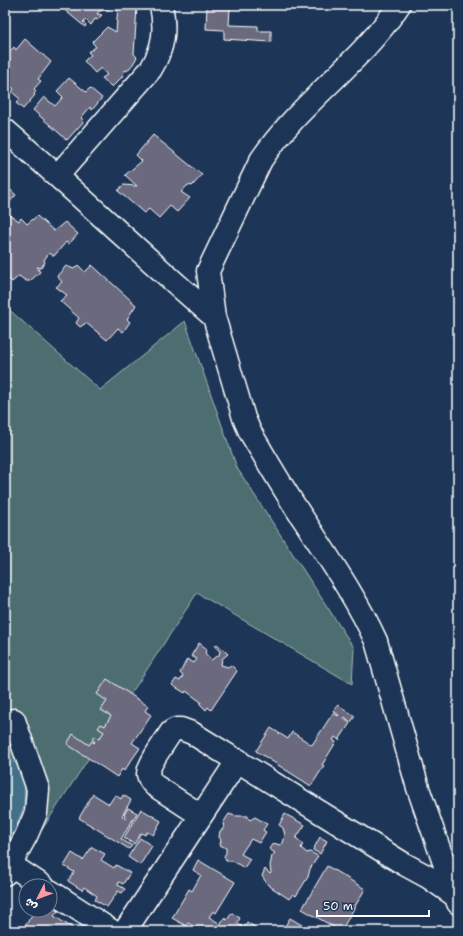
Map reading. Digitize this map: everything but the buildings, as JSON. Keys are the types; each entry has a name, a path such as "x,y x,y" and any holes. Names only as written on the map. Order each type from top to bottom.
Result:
{"street":[{"path":"58,175 151,69 162,46 164,29 161,5"},
{"path":"399,5 382,29 342,72 296,116 270,147 261,160 208,271 214,317 238,400 250,432 305,522 337,570 376,641 418,788 456,899"},
{"path":"5,130 58,175 171,280 214,317"},
{"path":"171,280 208,271"},
{"path":"14,720 38,789 36,813 8,870 26,878"},
{"path":"200,815 154,785 148,776 150,766 171,732 176,729 186,730 238,760 404,864 428,877 456,899"},
{"path":"125,931 200,815 238,760"},
{"path":"58,895 112,931"}],"green space":[{"path":"5,306 100,390 185,321 237,468 354,648 352,684 197,593 5,886"}],"water":[{"path":"5,754 25,772 24,806 5,855"}]}
